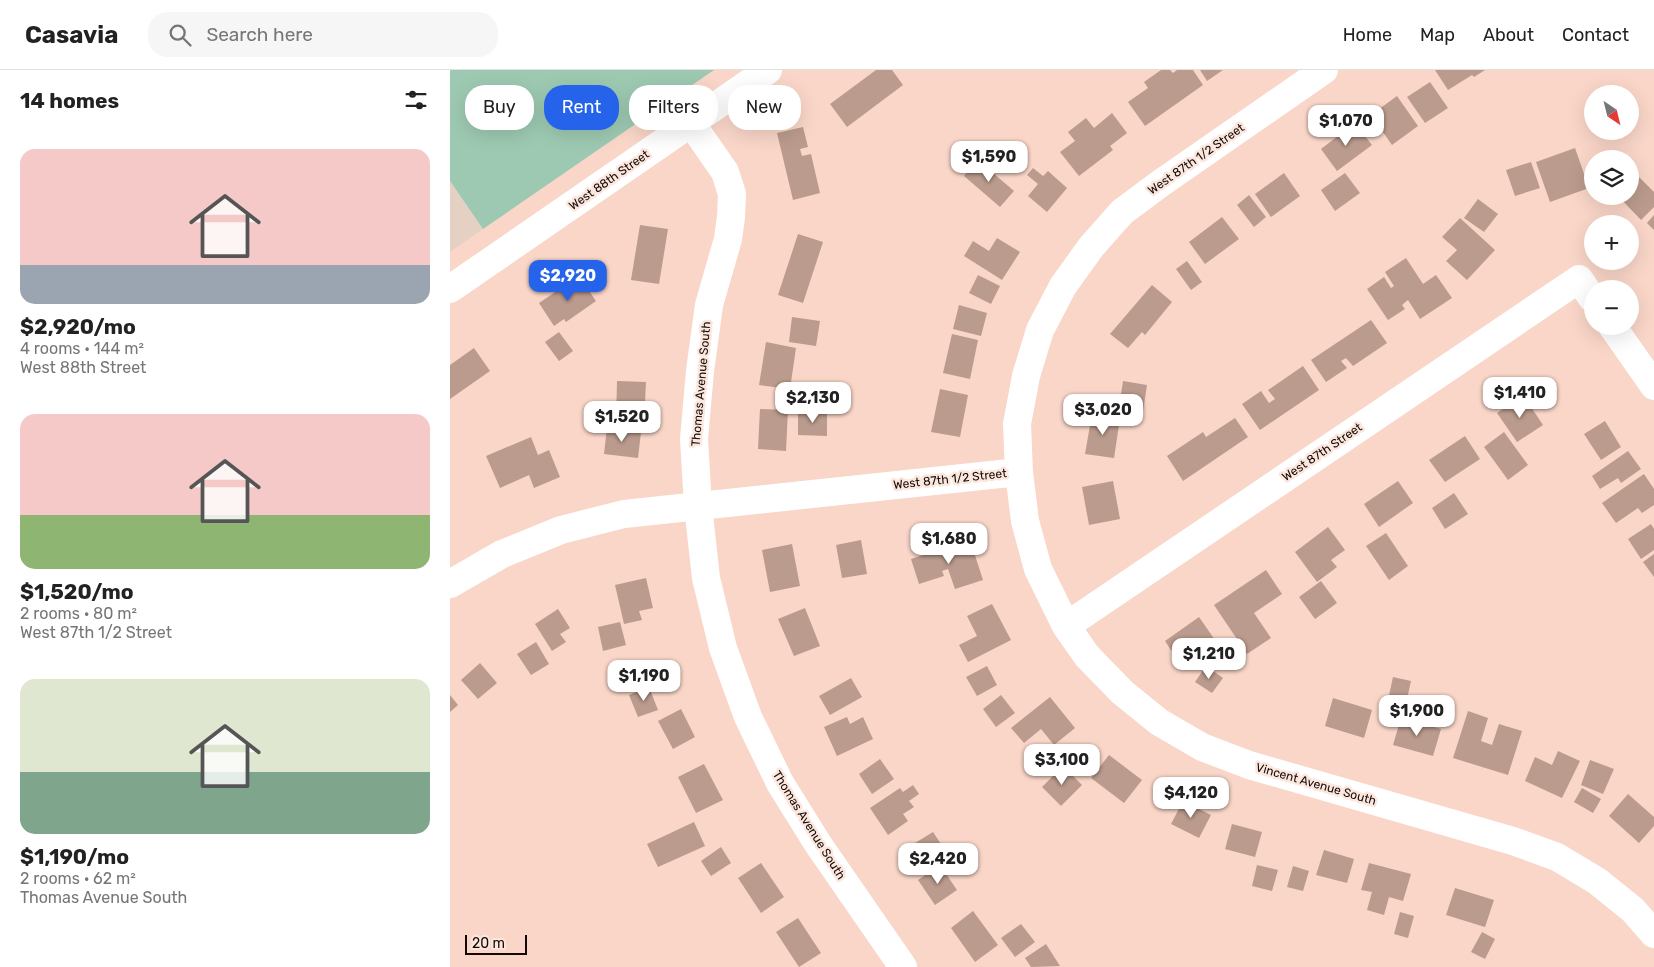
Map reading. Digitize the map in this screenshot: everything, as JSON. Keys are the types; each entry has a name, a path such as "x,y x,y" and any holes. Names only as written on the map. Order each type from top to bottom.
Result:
{"street":[{"name":"West 88th Street","path":"718,104 768,70"},
{"name":"West 87th 1/2 Street","path":"450,584 502,554 561,530 624,514 1019,472 1017,424 1026,376 1040,330 1063,286 1091,247 1122,212 1324,70"},
{"name":"West 88th Street","path":"450,289 681,130"},
{"name":"Thomas Avenue South","path":"696,130 725,172 732,194 728,239 709,305 700,371 694,439 698,506 706,578 723,648 748,717 780,783 818,844 904,967"},
{"name":"West 87th Street","path":"1066,626 1584,289"},
{"path":"1618,335 1654,386"},
{"name":"Vincent Avenue South","path":"1019,472 1025,521 1038,569 1066,626 1087,656 1122,692 1159,722 1202,748 1249,765 1513,841 1557,857 1597,881 1633,910 1654,934"}],"shaded area":[{"path":"450,181 483,229 450,252"}],"green space":[{"path":"450,70 714,70 692,85 629,85 629,129 483,229 450,181"}],"building":[{"path":"876,70 892,70 903,85 847,127 830,104"},
{"path":"1161,70 1170,70 1173,73 1177,70 1193,70 1203,85 1145,126 1128,102 1148,88 1144,82"},
{"path":"1200,70 1223,70 1207,81"},
{"path":"1435,70 1485,70 1474,77 1472,75 1448,90"},
{"path":"1430,82 1448,108 1425,123 1407,97"},
{"path":"1397,96 1418,126 1392,145 1371,115"},
{"path":"1112,113 1127,133 1110,146 1113,150 1079,176 1060,152 1075,141 1068,132 1086,118 1094,128"},
{"path":"1355,123 1372,145 1337,171 1321,149"},
{"path":"803,127 808,147 800,149 802,156 811,154 820,193 793,200 777,133 801,130"},
{"path":"1575,148 1584,174 1584,190 1550,202 1536,162"},
{"path":"978,160 1014,191 1000,207 964,176"},
{"path":"1531,162 1540,188 1515,196 1506,170"},
{"path":"1033,168 1043,176 1048,171 1067,188 1047,212 1028,196 1038,184 1027,175"},
{"path":"1284,173 1300,196 1271,217 1255,194"},
{"path":"1345,173 1360,193 1335,211 1321,190"},
{"path":"1639,177 1654,192 1654,207 1641,220 1639,215 1636,215 1627,205 1639,205"},
{"path":"1249,195 1266,217 1254,227 1237,205"},
{"path":"1478,199 1498,214 1484,232 1464,218"},
{"path":"1654,215 1654,230 1647,223"},
{"path":"1222,217 1239,239 1205,264 1189,242"},
{"path":"1460,218 1495,250 1467,280 1446,261 1457,250 1442,237"},
{"path":"640,225 668,229 659,284 631,280"},
{"path":"798,234 823,242 803,303 778,295"},
{"path":"997,238 1020,252 1002,280 964,256 973,241 989,251"},
{"path":"1406,258 1423,284 1436,275 1452,298 1420,319 1408,300 1402,305 1405,309 1388,320 1367,289 1384,277 1391,288 1394,286 1385,272"},
{"path":"1187,261 1202,282 1191,290 1176,269"},
{"path":"978,275 1000,286 991,304 969,293"},
{"path":"579,276 596,301 566,322 564,319 554,326 539,303"},
{"path":"1152,285 1172,302 1145,335 1142,332 1128,348 1110,334"},
{"path":"959,305 987,313 981,336 953,329"},
{"path":"792,317 820,321 816,346 789,342"},
{"path":"1371,320 1387,343 1353,366 1346,358 1341,361 1347,368 1326,382 1311,360"},
{"path":"559,332 573,351 559,361 545,342"},
{"path":"952,334 978,340 970,379 943,373"},
{"path":"766,342 796,348 790,389 759,385"},
{"path":"474,348 490,371 450,399 450,365"},
{"path":"1303,366 1319,390 1260,430 1242,404 1261,391 1269,403 1275,399 1268,390"},
{"path":"617,381 646,382 644,423 616,422"},
{"path":"1123,381 1147,385 1142,418 1118,414"},
{"path":"940,389 968,395 960,437 931,432"},
{"path":"1523,395 1543,425 1517,442 1497,413"},
{"path":"760,409 788,410 786,451 758,449"},
{"path":"798,412 827,412 827,436 798,435"},
{"path":"1092,414 1120,418 1114,458 1085,454"},
{"path":"1235,418 1248,437 1183,481 1167,456 1203,432 1206,437"},
{"path":"1605,421 1621,447 1601,460 1584,434"},
{"path":"607,428 641,432 638,458 604,454"},
{"path":"1504,432 1528,465 1508,480 1484,447"},
{"path":"1465,436 1480,459 1445,482 1429,460"},
{"path":"531,437 538,455 549,450 560,477 534,488 529,475 500,488 486,456"},
{"path":"1628,451 1641,469 1621,483 1618,478 1600,489 1592,476"},
{"path":"1644,474 1654,489 1654,505 1642,513 1638,508 1616,523 1602,503"},
{"path":"1113,481 1120,519 1089,525 1082,487"},
{"path":"1398,481 1413,503 1379,527 1364,504"},
{"path":"1454,493 1468,514 1445,529 1432,508"},
{"path":"1651,524 1654,529 1654,550 1641,559 1628,539"},
{"path":"1328,527 1345,550 1331,560 1337,567 1317,582 1295,552"},
{"path":"1386,533 1408,566 1389,580 1366,546"},
{"path":"861,540 867,574 842,578 836,545"},
{"path":"970,540 983,580 955,589 948,569 942,571 944,576 919,584 911,559"},
{"path":"792,544 800,586 770,592 762,550"},
{"path":"1654,554 1654,577 1643,562"},
{"path":"1266,570 1282,594 1254,613 1271,638 1247,654 1214,605"},
{"path":"646,578 653,608 639,611 642,620 624,624 615,585"},
{"path":"1321,581 1337,603 1315,619 1299,597"},
{"path":"992,604 1011,640 968,662 959,645 977,636 967,616"},
{"path":"805,608 820,646 794,656 778,619"},
{"path":"558,609 570,628 560,634 566,642 552,651 535,624"},
{"path":"1199,617 1215,640 1180,664 1165,641"},
{"path":"620,622 626,645 603,651 598,627"},
{"path":"536,642 549,664 531,675 517,654"},
{"path":"480,663 497,683 478,699 461,680"},
{"path":"987,666 997,685 977,696 966,677"},
{"path":"1206,666 1223,678 1212,693 1195,682"},
{"path":"1393,677 1411,681 1406,704 1388,700"},
{"path":"851,678 862,697 830,715 819,696"},
{"path":"649,687 658,710 638,717 629,695"},
{"path":"450,695 458,705 450,712"},
{"path":"1001,695 1015,713 996,727 983,709"},
{"path":"1050,697 1075,728 1054,745 1041,729 1024,743 1011,728"},
{"path":"1333,698 1372,710 1364,738 1325,726"},
{"path":"681,709 695,737 673,749 658,721"},
{"path":"1468,711 1488,718 1481,741 1492,745 1499,724 1522,731 1508,775 1453,758"},
{"path":"847,717 850,724 863,717 873,739 837,756 824,727"},
{"path":"1401,718 1441,729 1433,756 1393,745"},
{"path":"1558,751 1580,761 1562,798 1525,781 1535,757 1552,765"},
{"path":"1109,755 1142,780 1124,803 1091,778"},
{"path":"880,759 894,779 872,794 859,774"},
{"path":"1590,760 1614,769 1603,794 1581,785"},
{"path":"704,764 723,800 696,813 678,777"},
{"path":"1063,766 1082,785 1061,806 1042,787"},
{"path":"913,785 919,794 909,801 914,807 903,814 908,821 888,835 870,808 900,788 903,792"},
{"path":"1582,788 1601,799 1593,813 1574,802"},
{"path":"1628,794 1654,817 1654,826 1639,843 1609,816"},
{"path":"1183,801 1211,815 1199,838 1171,824"},
{"path":"694,822 705,846 658,867 647,844"},
{"path":"1232,824 1262,832 1255,857 1225,849"},
{"path":"933,832 945,850 926,861 915,843"},
{"path":"721,847 731,863 711,876 701,861"},
{"path":"1324,850 1354,859 1347,883 1316,875"},
{"path":"761,863 784,897 761,913 738,878"},
{"path":"1369,863 1411,874 1403,901 1389,897 1384,915 1367,910 1372,892 1361,890"},
{"path":"940,865 957,890 935,905 918,880"},
{"path":"1257,865 1278,870 1272,891 1252,886"},
{"path":"1293,866 1309,871 1303,891 1287,887"},
{"path":"1455,888 1494,900 1485,927 1446,915"},
{"path":"973,911 998,945 975,962 951,928"},
{"path":"1400,912 1414,916 1408,938 1394,934"},
{"path":"798,918 821,953 799,967 776,932"},
{"path":"1021,924 1035,942 1015,957 1001,938"},
{"path":"1482,932 1495,939 1485,959 1471,952"},
{"path":"1046,944 1060,966 1031,967 1025,958"}]}
